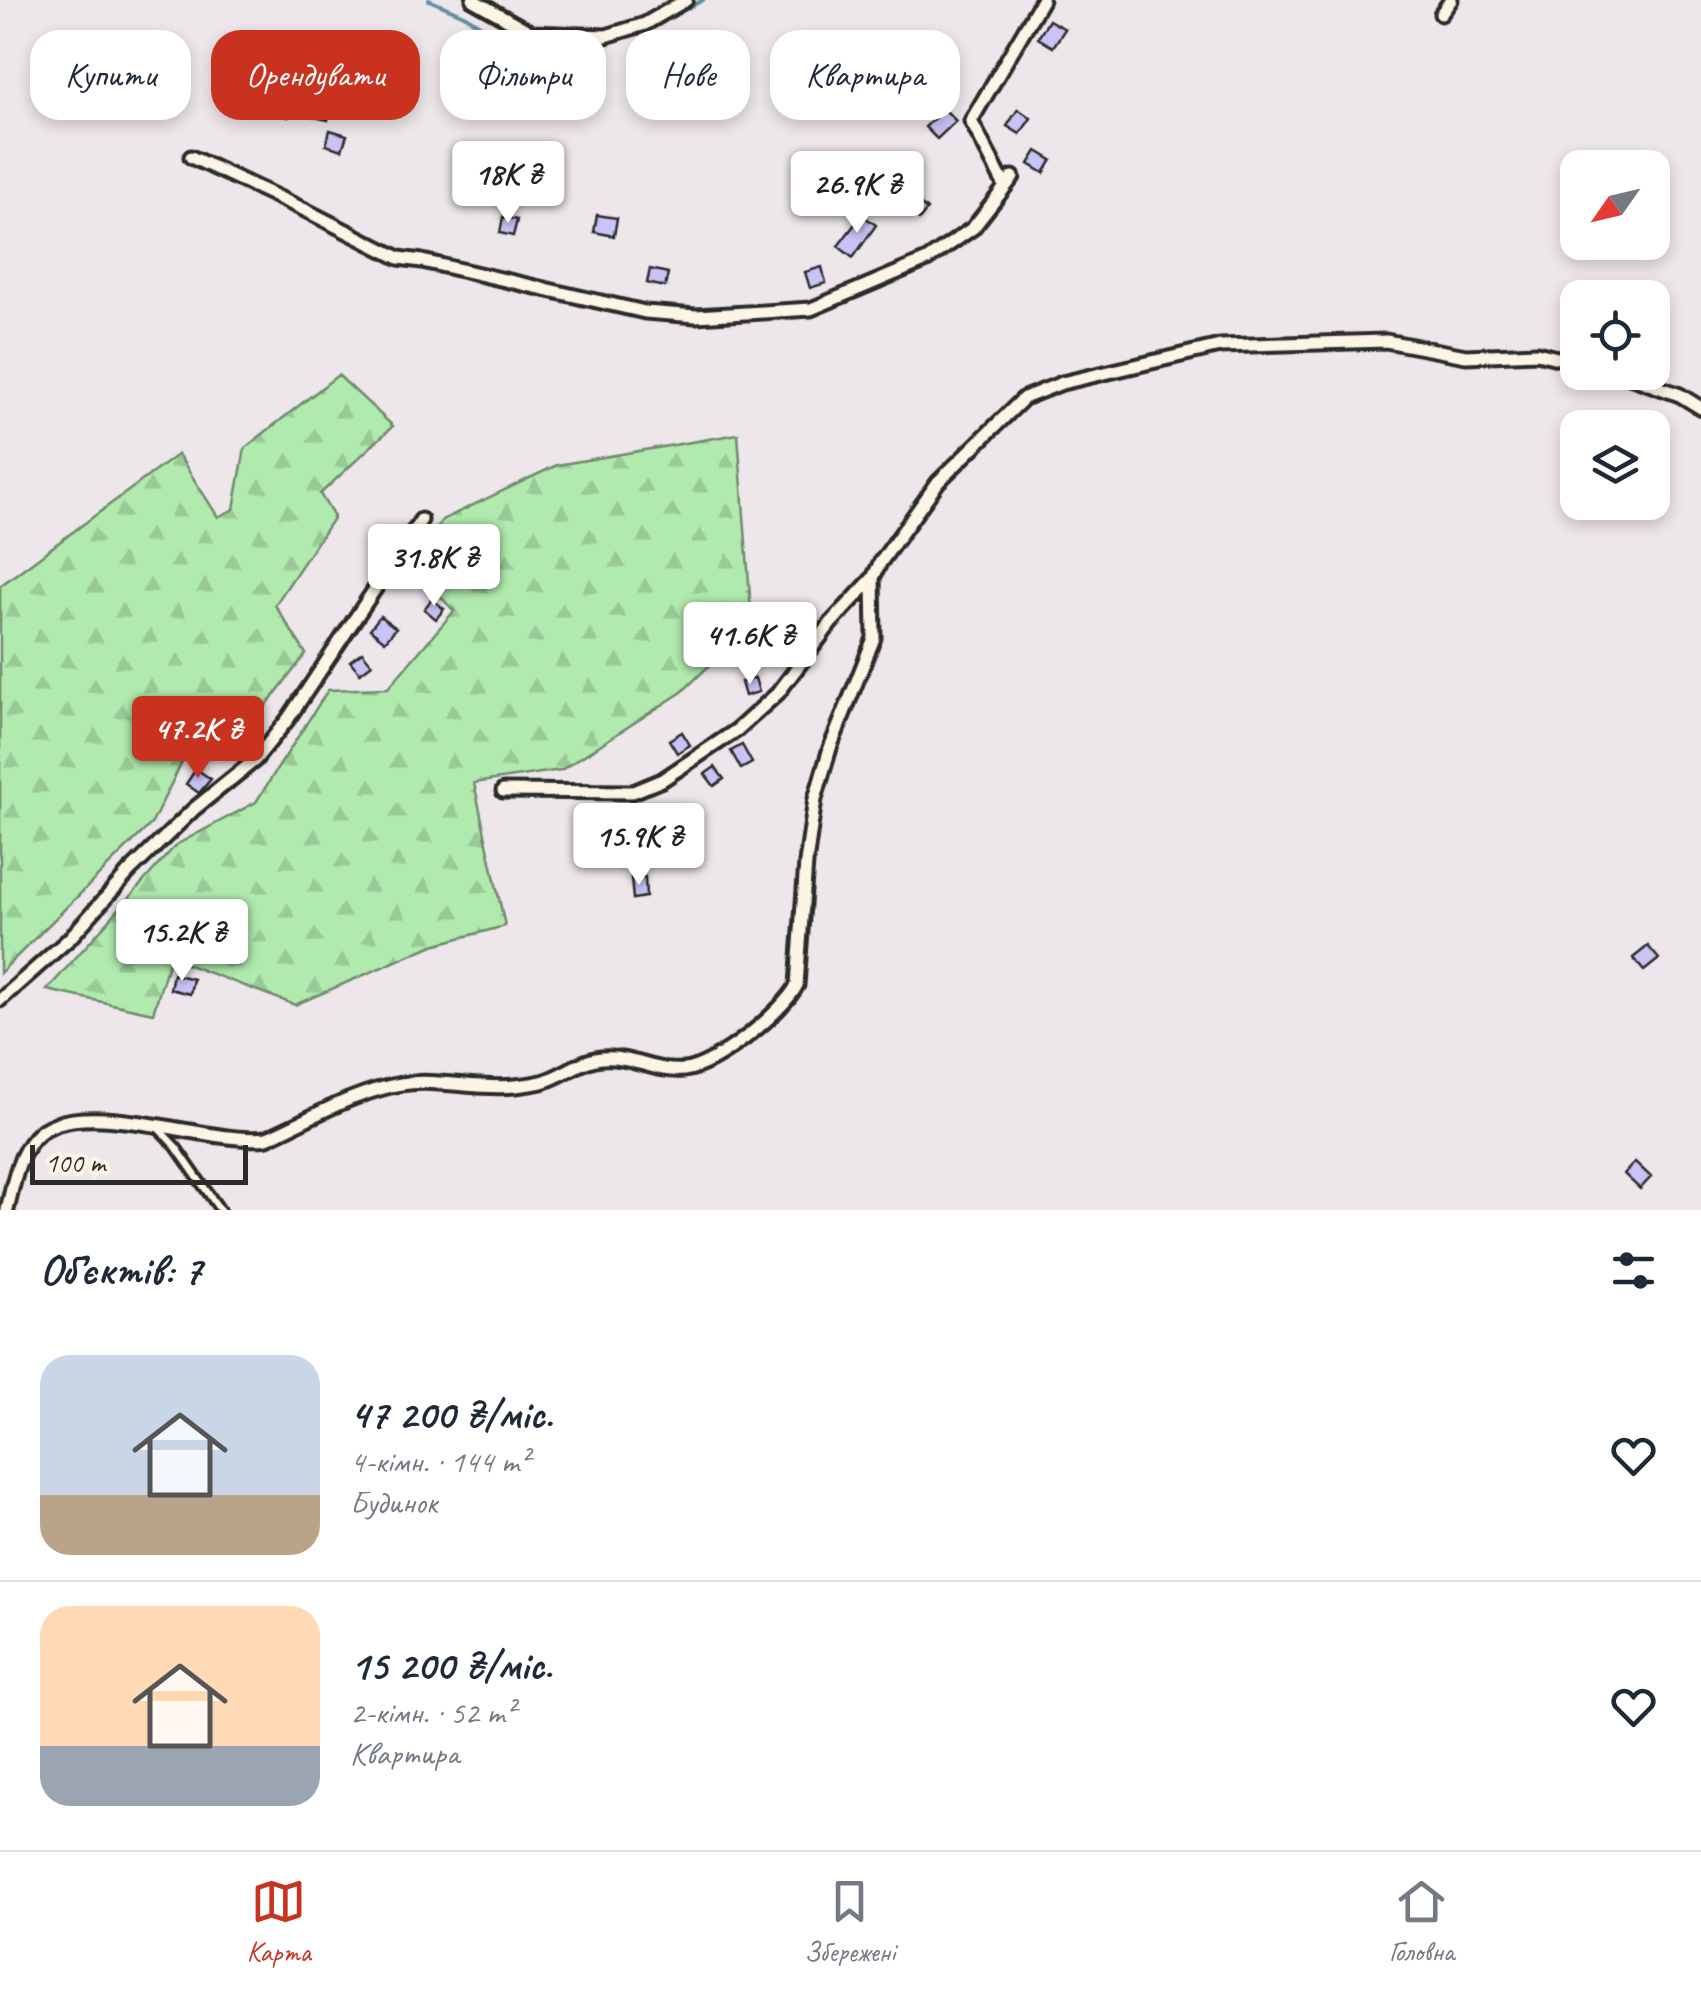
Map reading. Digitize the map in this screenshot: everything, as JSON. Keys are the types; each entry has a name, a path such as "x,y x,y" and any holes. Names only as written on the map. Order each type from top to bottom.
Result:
{"street":[{"path":"473,0 532,33 606,36 645,24 686,0"},
{"path":"191,157 399,258 645,312 696,316 810,309 927,260 973,228 1009,181 972,121 1042,0"},
{"path":"1441,14 1451,0"},
{"path":"503,790 633,792 662,780 737,730 778,693 873,578 880,562 938,482 1024,398 1062,383 1220,346 1386,341 1466,356 1509,352 1560,359"},
{"path":"1666,390 1701,408"},
{"path":"0,1000 70,938 194,809 255,760 288,719 420,520"},
{"path":"7,1210 24,1153 40,1131 54,1124 152,1123 249,1140 267,1138 370,1090 407,1082 482,1089 519,1086 544,1082 595,1058 635,1060 682,1070 704,1065 721,1054 790,999 797,984 815,799 830,748 874,638 873,578"}],"lane":[{"path":"152,1123 176,1146 220,1210"}],"green space":[{"path":"338,375 393,426 320,494 334,517 275,605 306,654 245,733 203,719 152,823 0,973 0,586 178,454 218,517 234,509 245,448"},
{"path":"738,434 752,624 682,692 561,770 474,783 505,926 433,945 295,1005 170,958 153,1013 47,990 176,845 256,802 328,690 388,688 454,611 413,567 442,520 557,465"}],"building":[{"path":"1049,20 1065,29 1053,47 1038,38"},
{"path":"1018,109 1031,118 1020,134 1007,126"},
{"path":"932,120 956,121 937,139 925,127"},
{"path":"330,130 347,135 342,150 326,145"},
{"path":"1037,151 1052,160 1044,173 1029,164"},
{"path":"914,199 927,210 919,220 906,209"},
{"path":"597,215 617,218 614,236 594,232"},
{"path":"862,215 876,225 853,258 838,246"},
{"path":"503,217 517,220 513,236 500,233"},
{"path":"822,267 826,283 810,288 805,272"},
{"path":"650,269 668,273 665,287 647,283"},
{"path":"432,599 444,609 436,619 424,609"},
{"path":"380,616 396,628 385,641 370,629"},
{"path":"362,652 372,664 360,673 350,661"},
{"path":"755,678 759,692 745,696 741,682"},
{"path":"682,732 690,745 677,753 669,740"},
{"path":"742,745 752,763 741,769 731,751"},
{"path":"715,767 724,779 714,786 705,774"},
{"path":"196,769 211,779 199,793 186,784"},
{"path":"645,877 646,897 633,899 631,878"},
{"path":"1648,946 1659,959 1644,971 1633,958"},
{"path":"173,974 193,979 190,994 170,989"},
{"path":"1635,1162 1651,1177 1640,1189 1624,1174"}],"waterway":[{"path":"429,0 464,15 500,38 558,50 641,33 703,0"}]}
